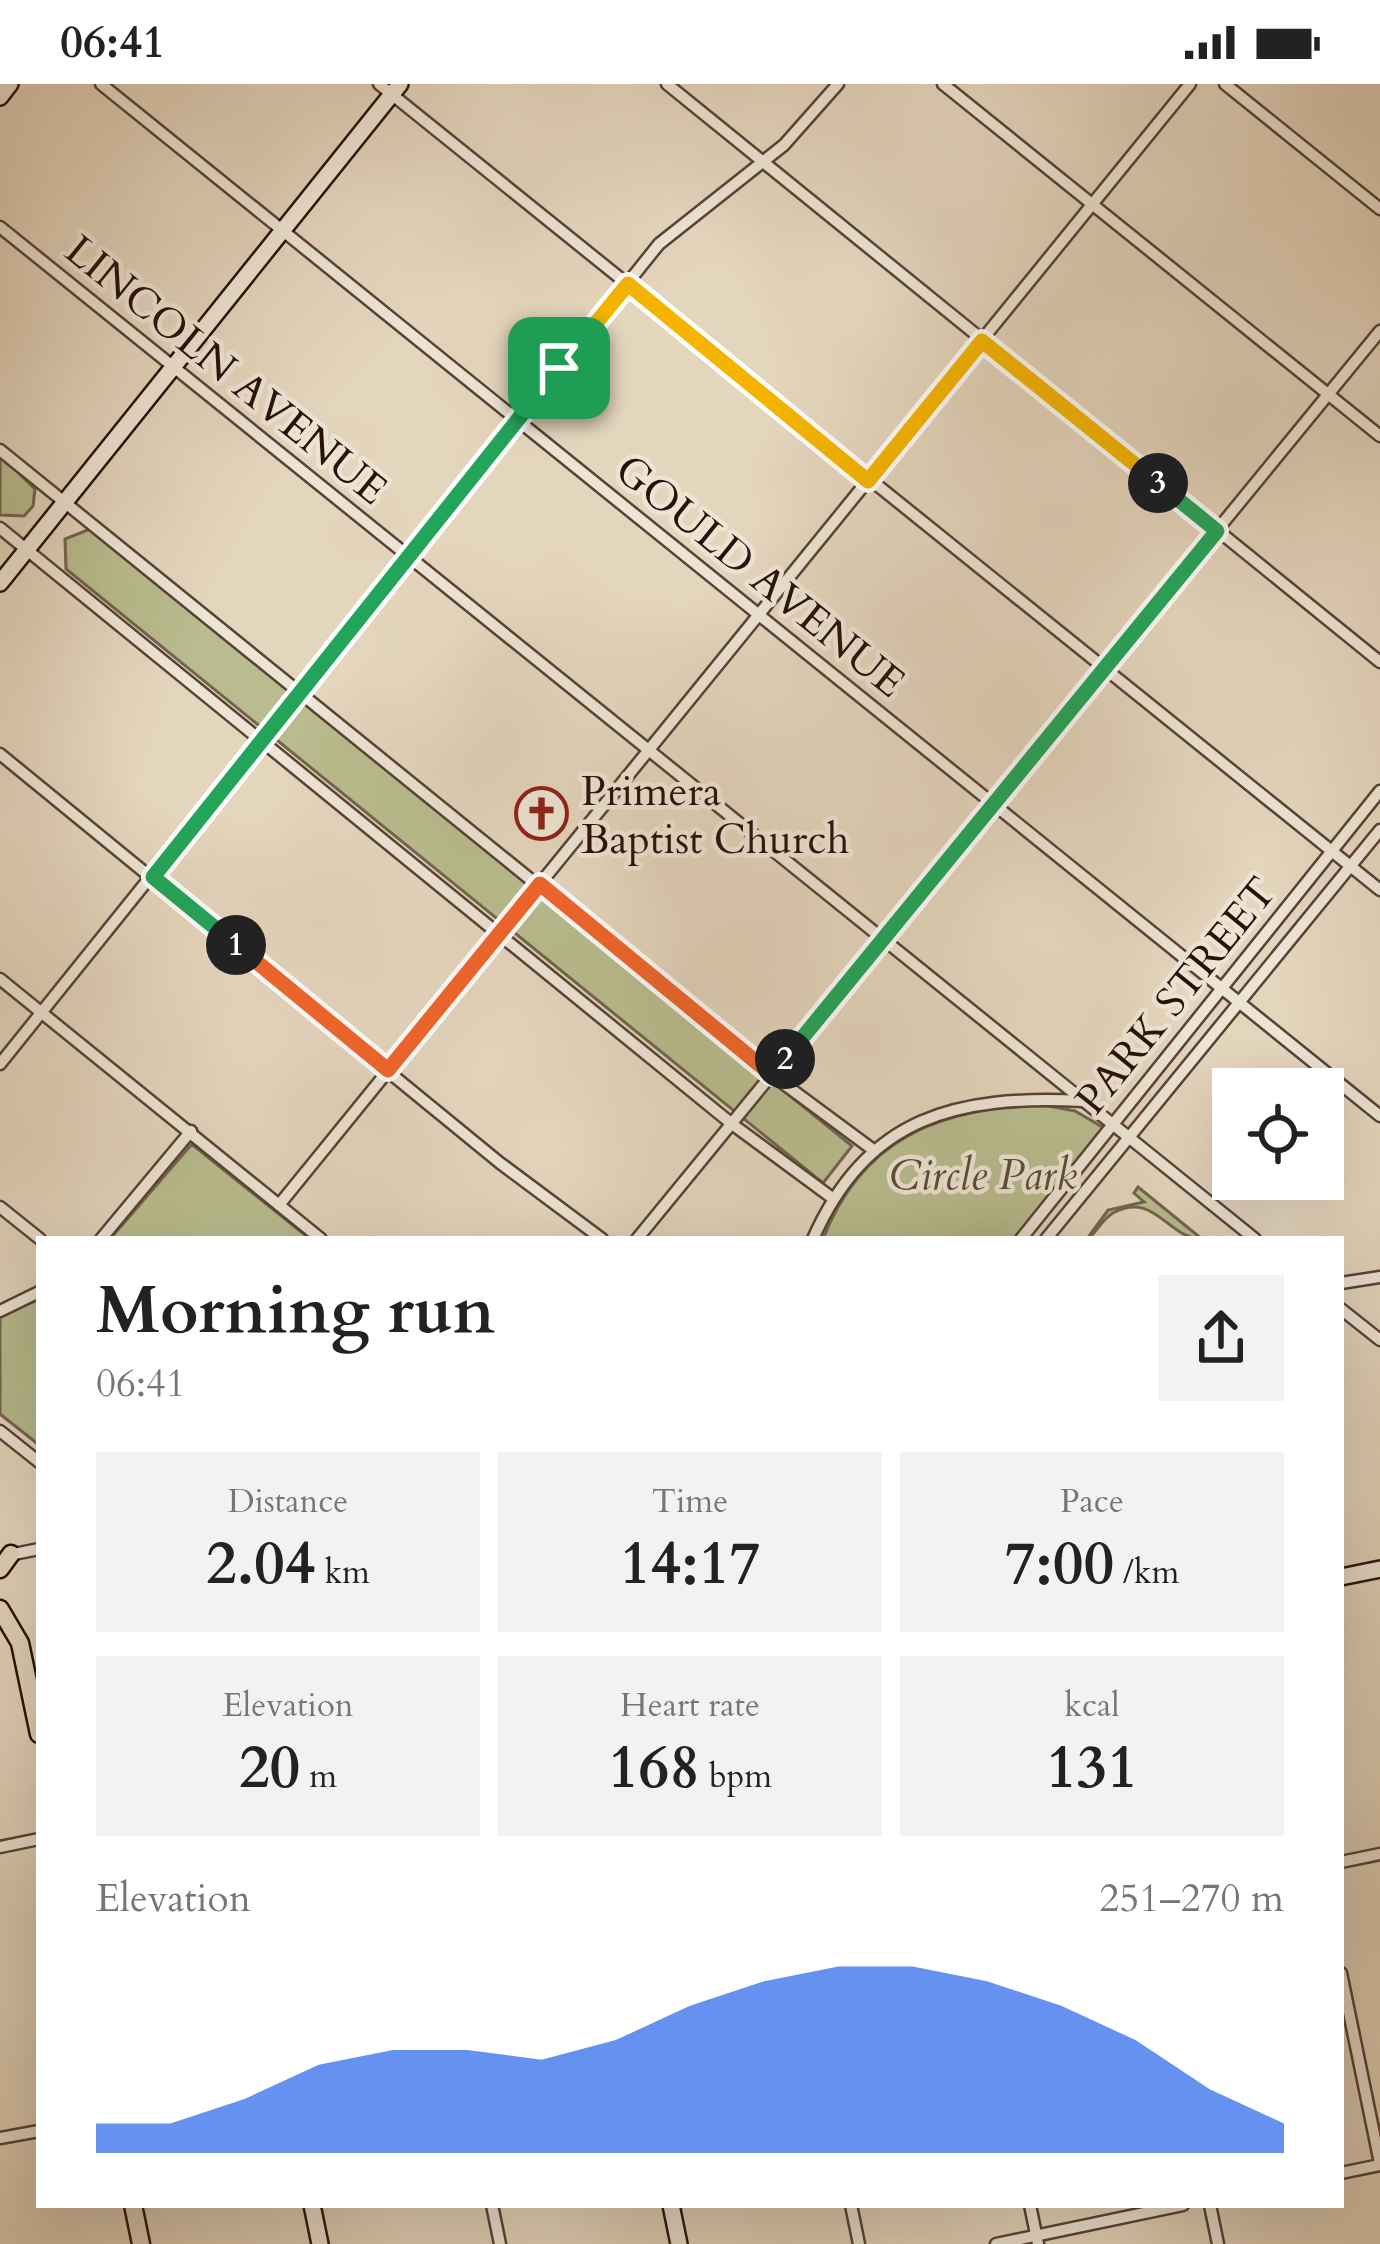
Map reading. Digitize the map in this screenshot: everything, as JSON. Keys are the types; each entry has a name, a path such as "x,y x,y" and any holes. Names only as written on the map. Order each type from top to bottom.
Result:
{"main road":[{"path":"0,1609 20,1642 36,1719"},
{"path":"135,2208 141,2244"}],"street":[{"path":"0,97 10,84"},
{"name":"GOULD AVENUE","path":"100,84 1380,1116"},
{"path":"667,84 1380,662"},
{"path":"0,1064 659,244 705,202 764,162 838,84"},
{"path":"944,84 1380,436"},
{"path":"279,1205 1190,84"},
{"path":"1225,84 1380,208"},
{"path":"0,583 285,232 390,88 868,481 1380,890"},
{"name":"LINCOLN AVENUE","path":"0,227 1251,1236"},
{"path":"640,1236 1380,332"},
{"path":"0,450 772,1075 872,1149"},
{"path":"0,528 732,1124 831,1198"},
{"path":"0,754 598,1236"},
{"name":"PARK STREET","path":"1024,1236 1380,791"},
{"name":"PARK STREET","path":"1048,1236 1380,830"},
{"path":"0,979 317,1236"},
{"path":"814,1236 831,1198 872,1149 906,1127 973,1104 1023,1098 1083,1101"},
{"path":"104,1236 191,1131"},
{"path":"0,1207 36,1236"},
{"path":"1344,1283 1379,1282"},
{"path":"0,1311 36,1293"},
{"path":"1344,1311 1380,1340"},
{"path":"0,1431 36,1460"},
{"path":"4,1560 36,1550"},
{"path":"1344,1576 1380,1569"},
{"path":"0,1847 36,1840"},
{"path":"1344,1861 1380,1854"},
{"path":"1344,1988 1380,2164 1344,2172"},
{"path":"0,2138 36,2132"},
{"path":"313,2208 320,2244"},
{"path":"493,2208 500,2244"},
{"path":"672,2208 679,2244"},
{"path":"852,2208 859,2244"},
{"path":"1031,2208 1037,2240"},
{"path":"996,2244 1037,2240 1170,2208"},
{"path":"1211,2208 1218,2244"}],"green space":[{"path":"0,455 35,489 33,506 24,516 0,515"},
{"path":"90,529 852,1146 823,1183 66,569 65,539"},
{"name":"Circle Park","path":"1038,1104 1075,1111 1104,1128 1018,1236 824,1236 839,1205 882,1154 936,1123 1001,1107"},
{"path":"191,1145 306,1236 113,1236"},
{"path":"1138,1187 1198,1236 1188,1236 1139,1207 1113,1213 1089,1236 1108,1210 1144,1202 1134,1193"},
{"path":"36,1300 36,1443 0,1414 0,1317"}],"place":[{"name":"Primera Baptist Church","path":"542,814"}],"route":[{"path":"628,284 868,481 982,341 1217,531 772,1075 540,884 388,1070 153,877 559,368 628,284"}]}
